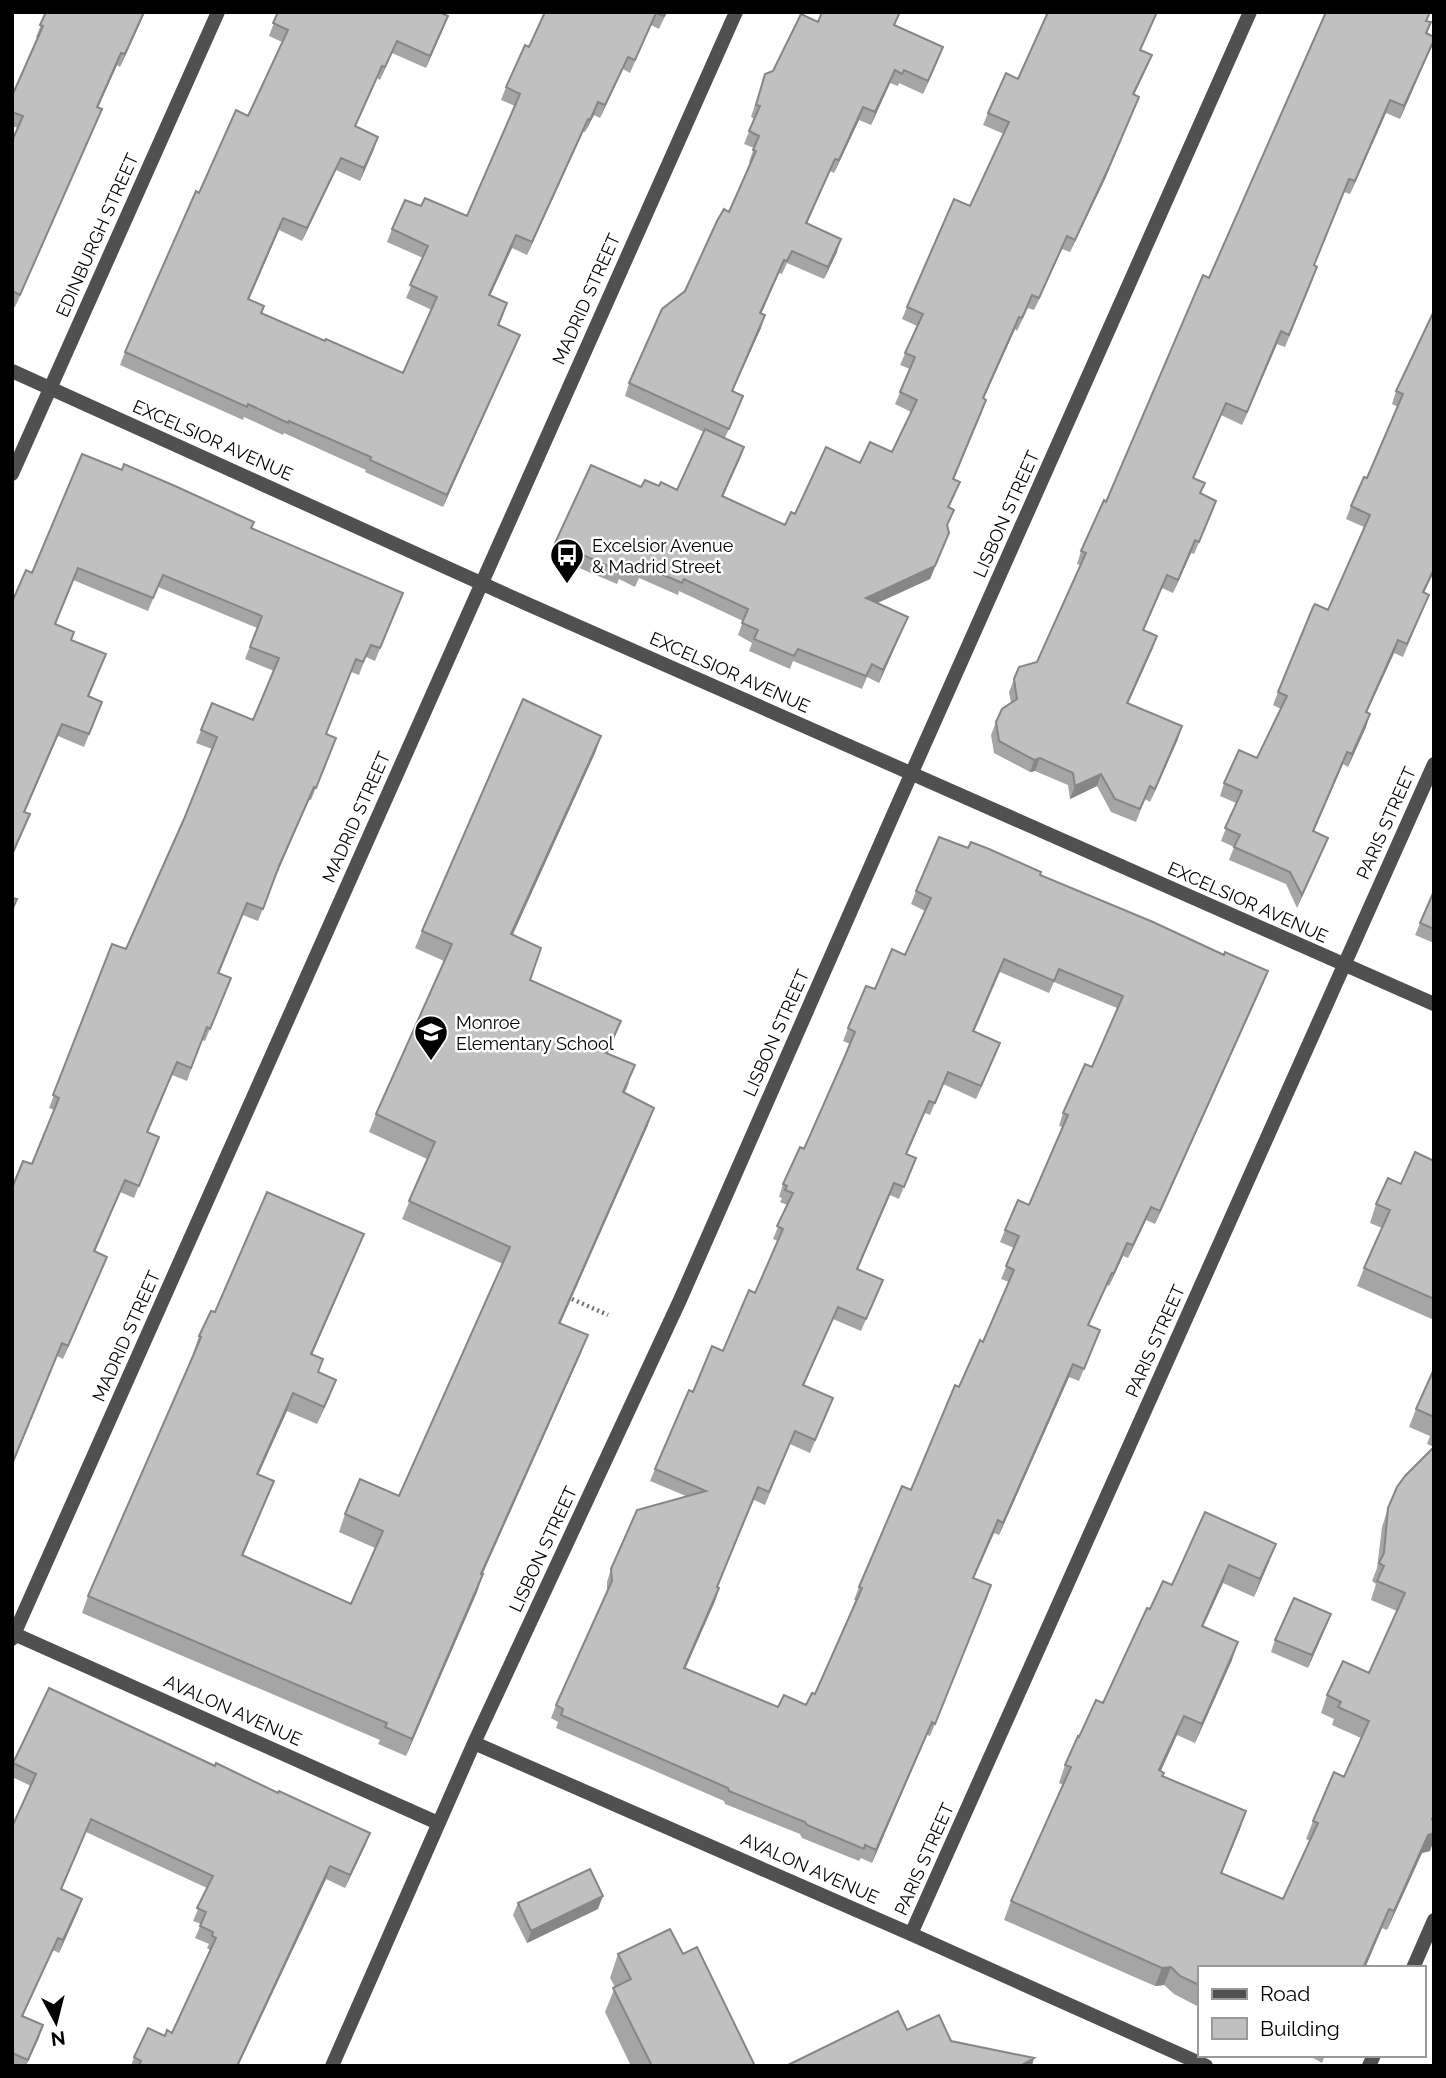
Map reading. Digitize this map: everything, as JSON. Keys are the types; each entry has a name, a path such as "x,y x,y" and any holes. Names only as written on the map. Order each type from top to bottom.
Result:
{"street":[{"name":"EDINBURGH STREET","path":"12,474 218,12"},
{"name":"MADRID STREET","path":"13,1635 736,12"},
{"name":"LISBON STREET","path":"332,2066 474,1743 680,1300 1250,12"},
{"name":"EXCELSIOR AVENUE","path":"12,371 912,775 1434,1004"},
{"name":"PARIS STREET","path":"911,1934 1434,764"},
{"name":"AVALON AVENUE","path":"13,1635 438,1824"},
{"name":"AVALON AVENUE","path":"474,1743 1206,2066"},
{"path":"1414,1966 1434,1920"}],"path":[{"path":"572,1300 608,1315"}],"building":[{"path":"46,12 144,12 125,54 121,53 97,107 102,109 20,295 12,291 12,141 23,116 12,112 12,96 43,26 40,25"},
{"path":"278,12 439,12 448,16 430,56 397,41 385,67 382,66 355,126 378,137 364,168 341,158 307,228 283,218 248,299 264,306 261,313 403,373 437,297 410,285 428,246 392,229 405,200 421,206 425,198 467,216 520,94 506,87 525,45 529,47 545,12 666,12 664,16 656,13 635,60 628,57 605,105 598,102 590,120 588,119 532,242 516,235 489,295 507,303 498,325 520,335 447,495 370,460 371,457 248,404 247,407 125,352 196,191 199,193 236,110 248,116 288,30 273,23"},
{"path":"822,12 900,12 894,25 943,47 928,81 904,70 902,74 895,70 875,112 863,107 839,160 835,159 806,223 841,239 828,267 792,251 787,261 784,260 760,313 765,315 732,391 743,396 729,429 629,383 662,309 685,291 717,221 724,209 729,212 756,151 753,150 759,136 749,131 760,106 756,105 765,74 773,71 801,14 818,22"},
{"path":"1048,12 1157,12 1140,50 1152,55 1133,94 1139,97 1075,240 1067,236 1039,298 1032,295 1022,318 1019,317 983,398 986,400 953,479 960,482 948,507 954,510 947,525 949,533 935,566 866,598 908,617 883,670 872,664 866,676 798,649 794,656 754,639 758,630 742,623 748,609 684,579 682,583 643,566 639,574 624,567 622,572 555,543 591,465 641,487 645,480 659,486 661,482 677,490 705,429 744,447 722,496 785,525 791,512 795,514 826,447 860,463 870,442 892,452 917,400 900,392 915,357 905,353 923,314 907,307 954,199 970,206 1009,122 988,113 1006,73 1018,79"},
{"path":"1326,12 1430,12 1426,21 1431,22 1426,33 1434,37 1434,40 1404,106 1390,100 1355,181 1349,179 1289,335 1281,331 1247,412 1226,403 1193,478 1205,483 1200,493 1216,501 1199,542 1195,540 1178,580 1167,575 1143,630 1157,636 1127,703 1182,726 1155,789 1150,786 1140,809 1115,799 1101,774 1075,786 1073,773 1040,758 1034,760 999,741 996,722 1002,709 1017,699 1014,679 1019,667 1037,662 1086,553 1081,551 1104,500 1106,502 1203,275 1209,278"},
{"path":"1434,311 1434,569 1423,592 1429,595 1407,644 1398,640 1366,712 1370,714 1352,754 1347,752 1313,831 1328,838 1302,895 1290,872 1234,847 1240,835 1225,828 1242,791 1224,783 1239,750 1257,758 1287,696 1278,692 1313,607 1315,604 1328,610 1370,515 1351,506 1364,477 1367,478 1403,394 1396,391"},
{"path":"82,454 122,470 124,464 175,486 254,522 251,528 403,593 380,648 371,645 363,662 356,659 326,734 336,738 316,788 314,787 279,866 263,909 247,903 218,973 231,978 210,1029 207,1027 191,1068 177,1062 147,1132 159,1137 139,1186 125,1180 94,1251 107,1257 68,1346 62,1343 12,1464 12,1188 23,1161 32,1164 59,1098 53,1095 112,944 126,949 184,819 217,737 201,730 212,703 253,720 279,658 250,647 262,616 163,575 153,598 78,568 55,624 74,632 71,640 106,654 88,696 102,702 89,734 62,724 24,812 30,814 12,854 12,602 26,570 32,573"},
{"path":"523,699 601,736 511,934 541,948 530,980 621,1021 606,1053 635,1065 623,1092 654,1108 559,1323 588,1335 481,1574 412,1739 385,1727 387,1723 88,1596 190,1363 201,1337 199,1336 211,1311 215,1312 267,1192 364,1234 311,1354 323,1359 318,1372 336,1380 324,1407 293,1393 257,1474 274,1481 242,1555 351,1604 383,1531 345,1514 360,1479 399,1496 510,1247 409,1201 435,1142 376,1114 452,944 422,931"},
{"path":"939,837 968,848 971,842 1224,955 1225,952 1268,971 1160,1211 1151,1207 1133,1245 1127,1243 1112,1273 1088,1325 1100,1330 1084,1369 1073,1364 1003,1523 998,1520 973,1578 991,1585 935,1724 932,1722 876,1850 865,1845 864,1849 807,1825 561,1715 563,1709 556,1705 612,1581 611,1569 637,1510 706,1491 655,1469 689,1390 693,1392 712,1346 723,1351 749,1290 755,1293 783,1229 777,1226 793,1193 785,1190 787,1186 783,1184 800,1147 804,1149 845,1056 855,1032 848,1028 866,986 875,989 892,949 905,955 931,898 916,891","holes":["1004,959 1054,981 1059,969 1123,996 1092,1067 1085,1064 1063,1113 1068,1115 1029,1205 1018,1200 1005,1230 1019,1236 1006,1266 1014,1270 983,1342 980,1340 959,1387 955,1385 911,1490 902,1486 859,1587 862,1588 815,1694 812,1693 806,1705 784,1695 778,1707 684,1668 719,1588 717,1587 758,1487 769,1492 795,1431 815,1440 833,1398 803,1385 838,1307 866,1319 883,1280 857,1269 894,1183 904,1187 916,1158 906,1154 929,1101 935,1103 948,1072 981,1086 1000,1043 973,1031"]},
{"path":"1434,891 1434,929 1420,923"},
{"path":"1415,1152 1434,1161 1434,1299 1364,1268 1390,1210 1376,1204 1388,1178 1401,1184"},
{"path":"1434,1369 1434,1417 1416,1409"},
{"path":"1434,1447 1434,1833 1428,1835 1394,1911 1389,1909 1364,1966 1198,1966 1198,1985 1180,1976 1171,1967 1162,1968 1011,1901 1071,1767 1065,1765 1078,1736 1096,1700 1103,1703 1147,1608 1150,1609 1163,1581 1172,1585 1205,1512 1276,1544 1260,1579 1229,1565 1202,1626 1238,1642 1202,1724 1184,1716 1159,1770 1164,1773 1162,1776 1246,1811 1221,1873 1283,1899 1318,1823 1313,1821 1334,1772 1344,1777 1369,1721 1338,1707 1341,1702 1327,1695 1343,1661 1369,1673 1405,1593 1377,1581 1384,1566 1379,1563 1384,1553 1388,1508 1405,1476"},
{"path":"1294,1598 1331,1614 1312,1655 1275,1640"},
{"path":"49,1688 215,1766 216,1763 370,1833 350,1875 330,1866 237,2066 139,2066 141,2061 134,2057 148,2028 165,2036 167,2030 172,2033 216,1938 212,1936 213,1932 200,1926 206,1912 197,1908 213,1876 91,1819 61,1889 82,1899 63,1940 58,1938 22,2016 43,2025 28,2060 12,2053 12,1827 36,1774 13,1763"},
{"path":"590,1869 603,1896 531,1931 518,1903"},
{"path":"670,1929 683,1954 697,1947 755,2066 652,2066 613,1988 631,1979 618,1954"},
{"path":"898,2011 907,2030 939,2015 951,2041 1034,2058 1020,2066 786,2066"}],"place":[{"name":"Excelsior Avenue & Madrid Street","path":"567,585"},
{"name":"Monroe Elementary School","path":"431,1062"}]}
